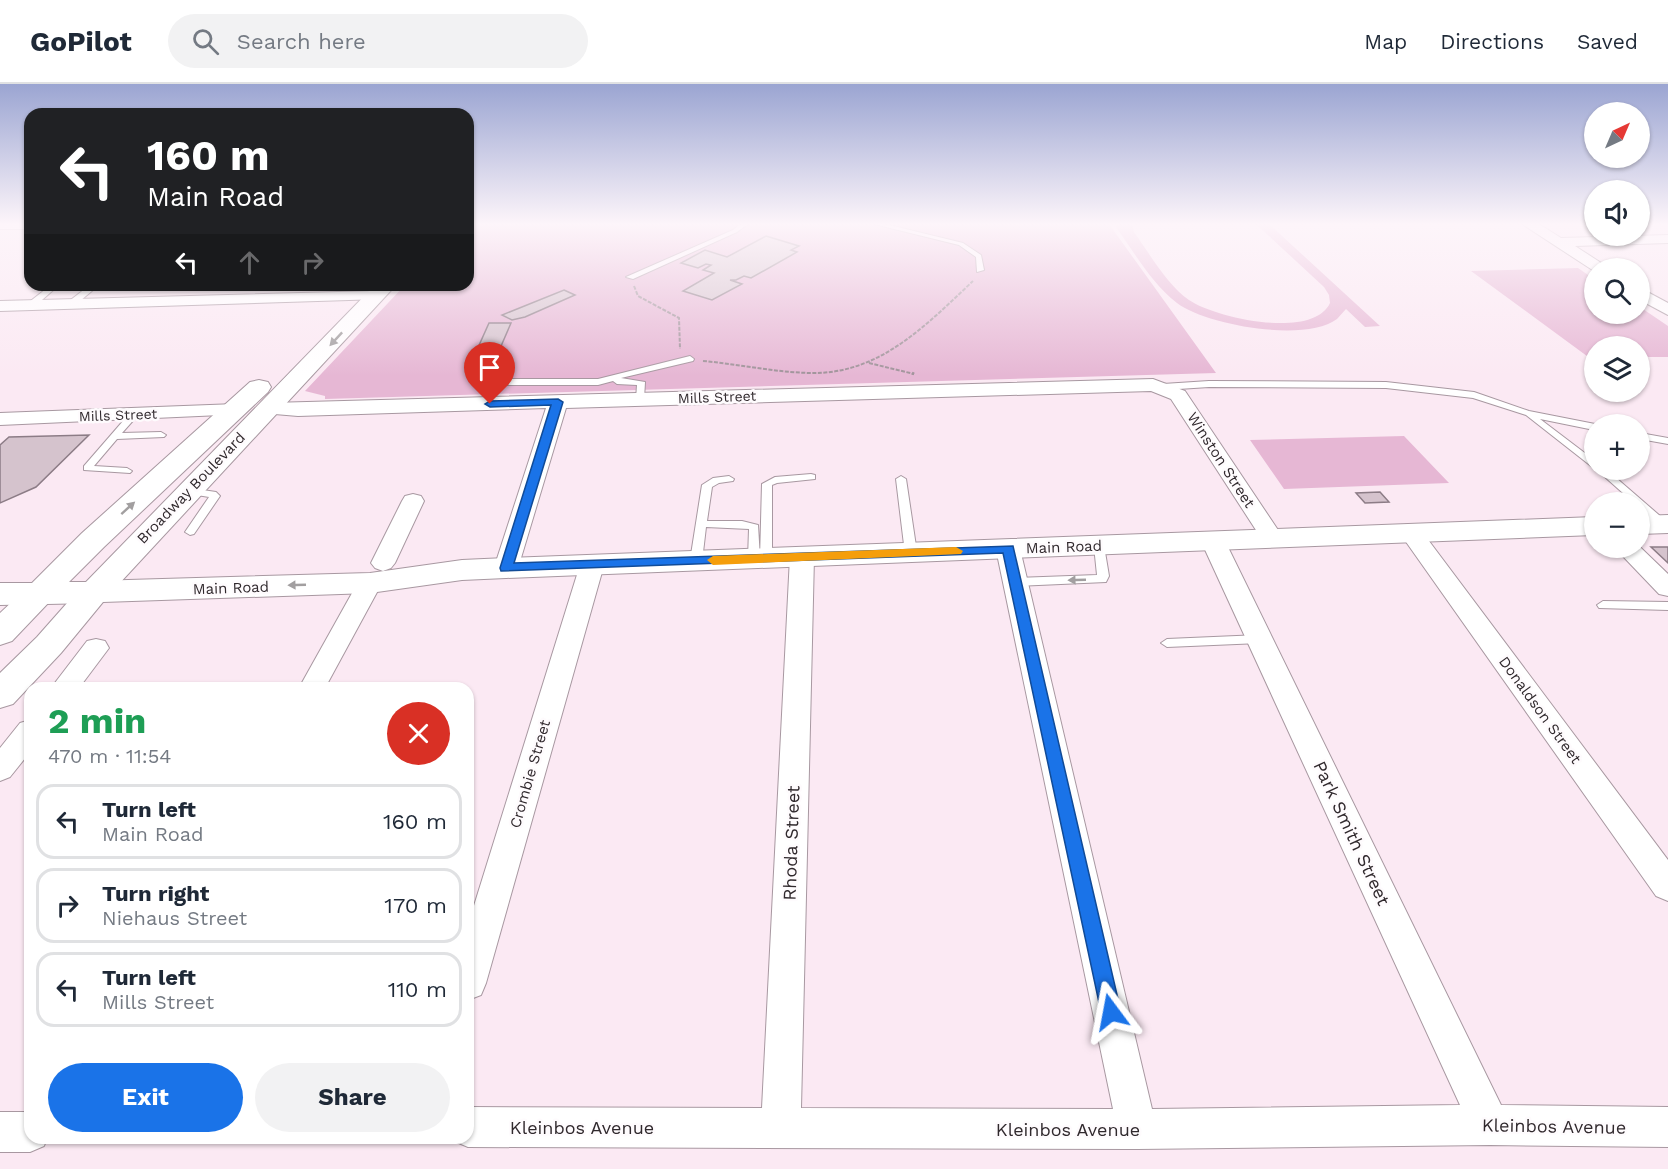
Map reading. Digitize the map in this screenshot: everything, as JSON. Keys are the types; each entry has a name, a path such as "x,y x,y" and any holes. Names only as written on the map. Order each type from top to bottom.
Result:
{"main road":[{"name":"Broadway Boulevard","path":"0,695 49,645 103,581 270,408 369,291"},
{"name":"Broadway Boulevard","path":"0,633 53,580 236,410 369,291"},
{"name":"Main Road","path":"0,572 53,580 103,581 169,590 376,573 1584,526"},
{"name":"Main Road","path":"103,581 153,571 294,564 376,573"},
{"name":"Main Road","path":"0,594 53,580"},
{"path":"49,645 109,613 169,590"}],"street":[{"path":"0,306 369,291"},
{"path":"1650,294 1668,294"},
{"path":"1650,299 1668,310"},
{"name":"Mills Street","path":"270,408 298,410 1143,384 1163,387"},
{"name":"Winston Street","path":"1163,387 1178,395 1273,539"},
{"path":"506,568 558,402"},
{"name":"Mills Street","path":"0,419 236,410"},
{"path":"315,682 413,501"},
{"name":"Donaldson Street","path":"1412,534 1668,886"},
{"name":"Park Smith Street","path":"1213,541 1490,1125"},
{"path":"1008,549 1137,1129"},
{"name":"Rhoda Street","path":"781,1128 802,557"},
{"path":"1637,558 1668,588"},
{"name":"Crombie Street","path":"474,963 592,565"},
{"path":"69,682 96,648"},
{"path":"0,769 24,739"},
{"name":"Kleinbos Avenue","path":"474,1126 1137,1129 1490,1125 1668,1127"},
{"path":"0,1132 24,1132"}],"lane":[{"path":"630,277 635,275"},
{"path":"31,305 48,291"},
{"path":"71,304 87,291"},
{"path":"598,382 690,359"},
{"path":"491,382 630,381 642,384 640,399"},
{"path":"1163,387 1209,384 1386,385 1474,395 1527,413 1584,425"},
{"path":"1527,413 1584,456"},
{"path":"127,471 87,469 133,415"},
{"path":"114,436 161,435"},
{"path":"1650,438 1668,441"},
{"path":"760,559 767,484 775,480 811,477"},
{"path":"696,561 707,485 711,482 729,479"},
{"path":"901,479 911,553"},
{"path":"1612,480 1657,524"},
{"path":"188,491 214,496 190,532"},
{"path":"701,524 742,524 754,527 760,559"},
{"path":"1016,582 1102,579 1104,576 1099,546"},
{"path":"1603,605 1668,606"},
{"path":"1167,643 1260,639"}],"path":[{"path":"630,277 638,296 679,318 680,357 733,363 780,372 830,373 851,370 869,363 914,335 978,275"}],"shaded area":[{"path":"474,275 1145,275 1216,373 325,399 325,396 305,391 399,291 474,291"},
{"path":"1150,275 1164,275 1181,294 1202,307 1241,319 1285,323 1304,321 1320,314 1330,303 1329,295 1324,287 1311,275 1324,275 1380,326 1365,327 1346,309 1337,319 1322,326 1303,330 1256,328 1232,324 1191,311 1177,303 1159,287"},
{"path":"1476,275 1584,275 1584,324 1650,324 1650,314 1668,326 1668,357 1650,357 1650,336 1584,336 1584,354"},
{"path":"1404,436 1449,483 1284,489 1250,440"}],"building":[{"path":"711,275 757,275 751,278 744,276 730,280 742,284 712,300 683,291"},
{"path":"564,290 575,295 525,317 512,320 502,315"},
{"path":"489,323 511,323 495,360 472,361"},
{"path":"89,435 36,487 0,503 0,445 9,437"},
{"path":"1380,492 1389,502 1365,503 1356,493"},
{"path":"1651,547 1668,547 1668,563"}],"slow traffic":[{"path":"713,560 956,551"}],"route":[{"path":"490,404 558,402 506,568 1008,549 1111,1012"}]}
